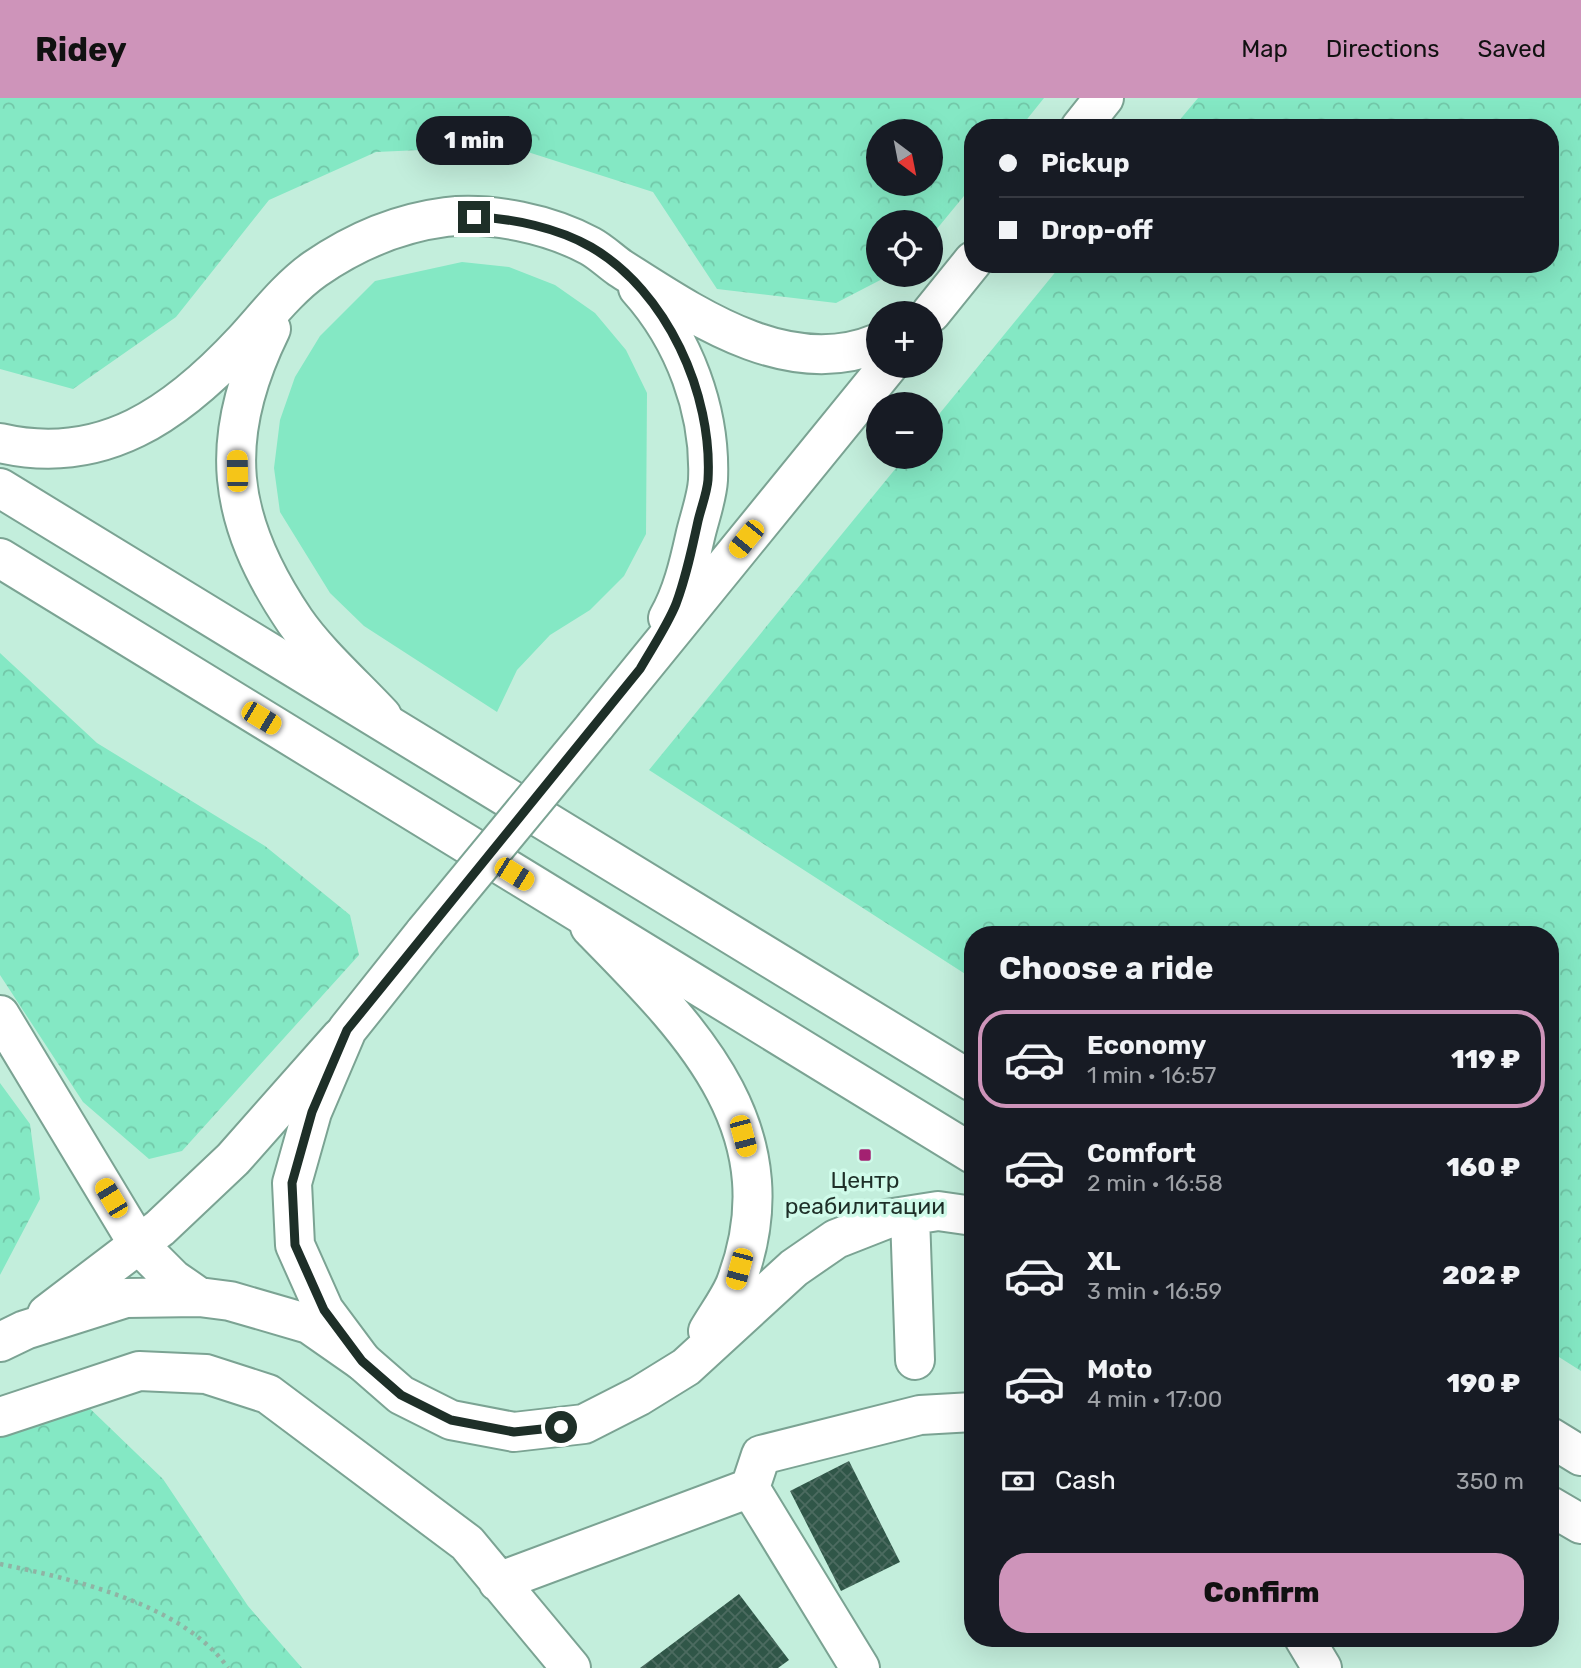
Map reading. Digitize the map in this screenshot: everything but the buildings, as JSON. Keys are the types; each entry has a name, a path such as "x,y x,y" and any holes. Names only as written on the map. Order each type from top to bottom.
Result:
{"main road":[{"path":"1087,119 1104,98"},
{"path":"0,443 65,451 125,436 184,398 225,362 314,270 358,244 399,226 448,217 500,218 552,231 590,246 690,311 755,341 790,352 839,354 866,346"},
{"path":"618,266 667,325 693,379 706,431 708,481 691,555 675,606 640,669"},
{"path":"941,301 964,272"},
{"path":"288,294 251,370 236,428 237,493 254,549 296,622 388,722"},
{"path":"13,1336 160,1228 233,1159 347,1030 878,378"},
{"path":"0,488 388,722 964,1076"},
{"path":"0,558 964,1149"},
{"path":"573,911 649,987 708,1058 738,1115 754,1178 749,1232 734,1287 687,1367"},
{"path":"0,1015 138,1244 173,1279 199,1297"},
{"path":"347,1030 312,1112 292,1183 292,1195 295,1245 324,1310 362,1361"},
{"path":"13,1336 126,1298 199,1297 230,1301 309,1324 362,1361 401,1395 451,1420 514,1432 584,1424 639,1396 687,1367 794,1268 825,1246 887,1219 938,1211 964,1215"},
{"path":"910,1216 915,1360"},
{"path":"0,1417 139,1371 206,1374 268,1394 467,1543 571,1668"},
{"path":"860,1668 750,1488 761,1455 920,1415 964,1413"},
{"path":"1559,1443 1581,1456"},
{"path":"498,1582 750,1488"},
{"path":"1559,1511 1581,1524"},
{"path":"1309,1647 1322,1668"}],"path":[{"path":"0,1564 68,1578 176,1620 216,1651 228,1668"}],"green space":[{"path":"0,98 1044,98 1027,119 964,119 964,196 943,221 943,210 866,210 867,287 836,303 717,289 653,192 509,146 376,152 269,200 176,317 73,389 0,369"},
{"path":"1198,98 1581,98 1581,1371 1559,1357 1559,926 964,926 964,973 649,770 895,469 943,469 943,409 1055,273 1559,273 1559,119 1180,119"},
{"path":"462,262 509,267 555,285 595,313 626,350 647,393 646,534 624,576 590,610 550,635 517,670 497,712 364,626 330,593 280,512 274,468 280,420 295,377 320,336 375,281"},
{"path":"0,653 97,743 265,846 350,915 359,955 182,1151 149,1159 83,1102 0,975"},
{"path":"0,1083 30,1124 40,1199 0,1275"},
{"path":"80,1399 163,1479 248,1606 302,1668 0,1668 0,1429"}],"place":[{"name":"Центр реабилитации","path":"865,1155"}],"route":[{"path":"474,217 500,218 552,231 590,246 618,266 646,297 667,325 693,379 706,431 708,481 691,555 675,606 640,669 347,1030 312,1112 292,1183 295,1245 324,1310 362,1361 401,1395 451,1420 514,1432 561,1427"}]}
